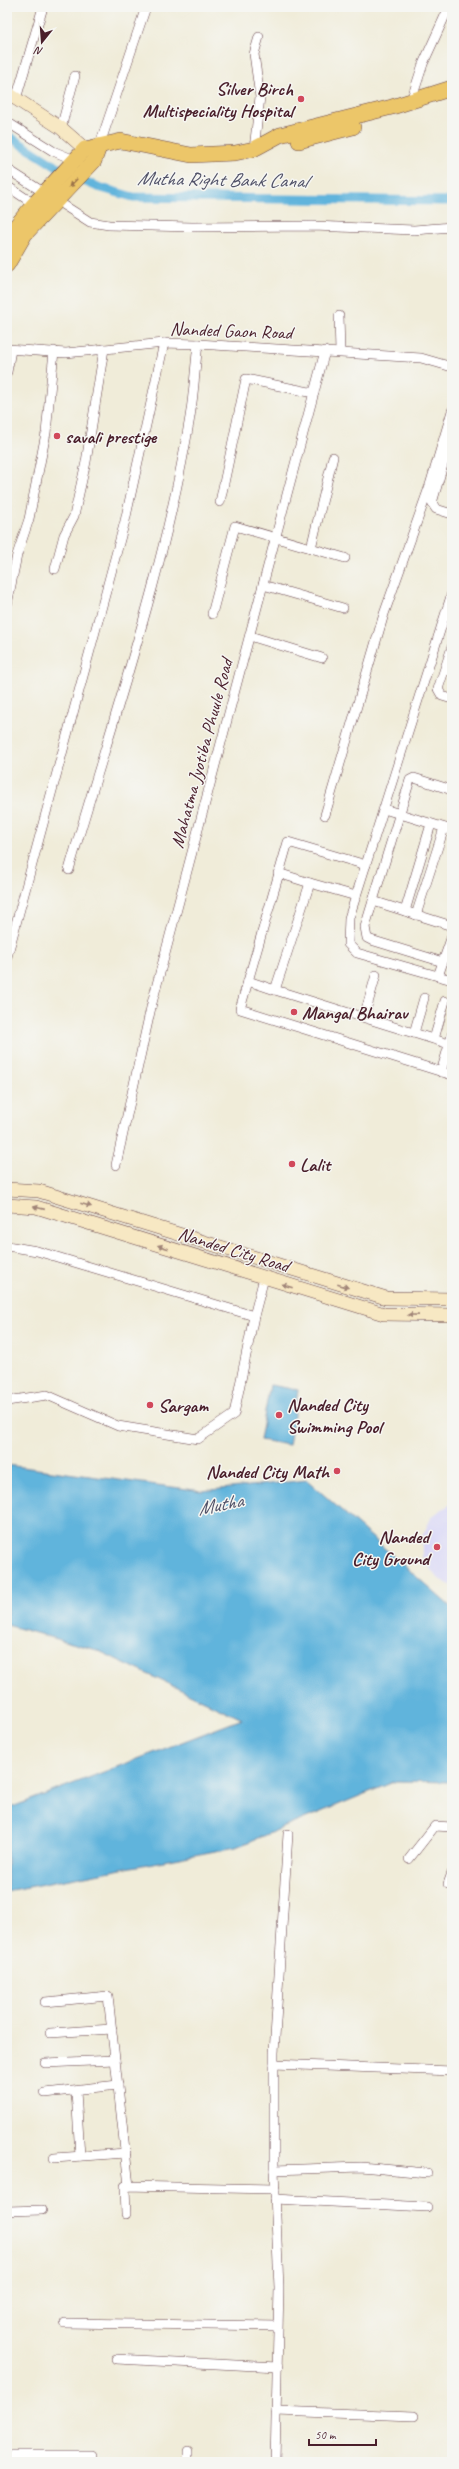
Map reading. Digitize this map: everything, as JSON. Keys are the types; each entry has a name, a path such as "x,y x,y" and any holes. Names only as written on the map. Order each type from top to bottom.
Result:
{"main road":[{"path":"258,147 280,135 411,101 452,88"},
{"path":"50,197 79,155 110,142 132,141 167,151 201,155 222,155 327,135 452,98"},
{"path":"8,254 20,231 39,208 50,197 90,165 99,147"}],"street":[{"path":"43,7 11,96 61,128 79,155 90,165"},
{"path":"99,147 146,7"},
{"path":"411,101 423,64 449,7"},
{"path":"258,147 260,97 254,54 259,37"},
{"path":"61,128 75,76"},
{"path":"7,122 53,151 79,155"},
{"path":"7,169 90,222 109,225 192,227 314,226 414,230 452,227"},
{"path":"7,186 39,208"},
{"path":"339,316 340,352"},
{"path":"7,956 125,521 164,343"},
{"name":"Nanded Gaon Road","path":"9,349 66,353 164,343 198,344 421,358 452,366"},
{"path":"69,870 157,567 178,480 190,416 198,344"},
{"path":"7,372 9,349"},
{"path":"55,569 64,535 74,516 104,349"},
{"path":"7,604 17,555 29,519 46,433 54,351"},
{"name":"Mahatma Jyotiba Phuule Road","path":"116,1165 152,1003 325,351"},
{"path":"220,502 246,379 314,393"},
{"path":"325,815 384,614 430,485 452,412"},
{"path":"452,434 432,503 436,509 452,514"},
{"path":"311,548 333,457"},
{"path":"212,614 235,526 345,558"},
{"path":"7,554 17,555"},
{"path":"263,585 343,608"},
{"path":"452,593 349,918 348,944 351,949 357,953 452,980"},
{"path":"250,636 322,658"},
{"path":"452,647 450,658 438,689 442,696 452,699"},
{"path":"433,653 450,658"},
{"path":"443,962 367,938 364,927 411,779 452,788"},
{"path":"384,809 448,829 416,914"},
{"path":"405,911 431,824"},
{"path":"366,865 288,842 278,873 241,1010 452,1075"},
{"path":"278,873 356,896"},
{"path":"275,990 310,883"},
{"path":"373,901 452,926"},
{"path":"438,976 452,936"},
{"path":"364,1017 376,975"},
{"path":"248,981 434,1039 451,1040 441,1072"},
{"path":"414,1033 424,998"},
{"path":"434,1039 445,1001"},
{"path":"10,1189 10,1205"},
{"name":"Nanded City Road","path":"10,1189 39,1191 386,1298 452,1299"},
{"name":"Nanded City Road","path":"10,1205 36,1207 384,1314 452,1314"},
{"path":"7,1246 37,1251 254,1316"},
{"path":"7,1400 47,1395 118,1426 198,1439 234,1414 254,1316 264,1278"},
{"path":"410,1859 435,1826 452,1827"},
{"path":"275,2462 279,2288 274,2170 274,2064 288,1834"},
{"path":"448,1884 452,1873"},
{"path":"45,2002 108,1996 129,2186"},
{"path":"50,2033 112,2029"},
{"path":"45,2063 115,2060"},
{"path":"274,2064 452,2071"},
{"path":"45,2093 76,2091 118,2085"},
{"path":"76,2091 80,2156"},
{"path":"54,2158 126,2153"},
{"path":"274,2170 361,2167 427,2173"},
{"path":"126,2214 125,2186 275,2189"},
{"path":"275,2199 427,2207"},
{"path":"7,2211 42,2210"},
{"path":"65,2323 277,2326"},
{"path":"116,2359 278,2367"},
{"path":"276,2412 414,2416"},
{"path":"188,2451 188,2462"},
{"path":"7,2455 92,2455"}],"shaded area":[{"name":"Nanded City Ground","path":"452,1503 452,1586 437,1578 422,1557 422,1537 432,1516"}],"water":[{"name":"Nanded City Swimming Pool","path":"270,1385 298,1390 289,1445 260,1440"},
{"name":"Mutha","path":"7,1465 202,1491 307,1480 452,1608 452,1782 396,1781 236,1847 7,1891 7,1809 242,1719 97,1650 7,1625"}],"waterway":[{"name":"Mutha Right Bank Canal","path":"7,135 68,174 98,187 133,197 452,201"}],"place":[{"name":"Silver Birch Multispeciality Hospital","path":"301,99"},
{"name":"savali prestige","path":"57,436"},
{"name":"Mangal Bhairav","path":"294,1012"},
{"name":"Lalit","path":"292,1164"},
{"name":"Sargam","path":"150,1405"},
{"name":"Nanded City Swimming Pool","path":"279,1415"},
{"name":"Nanded City Math","path":"337,1471"},
{"name":"Nanded City Ground","path":"437,1547"}]}
